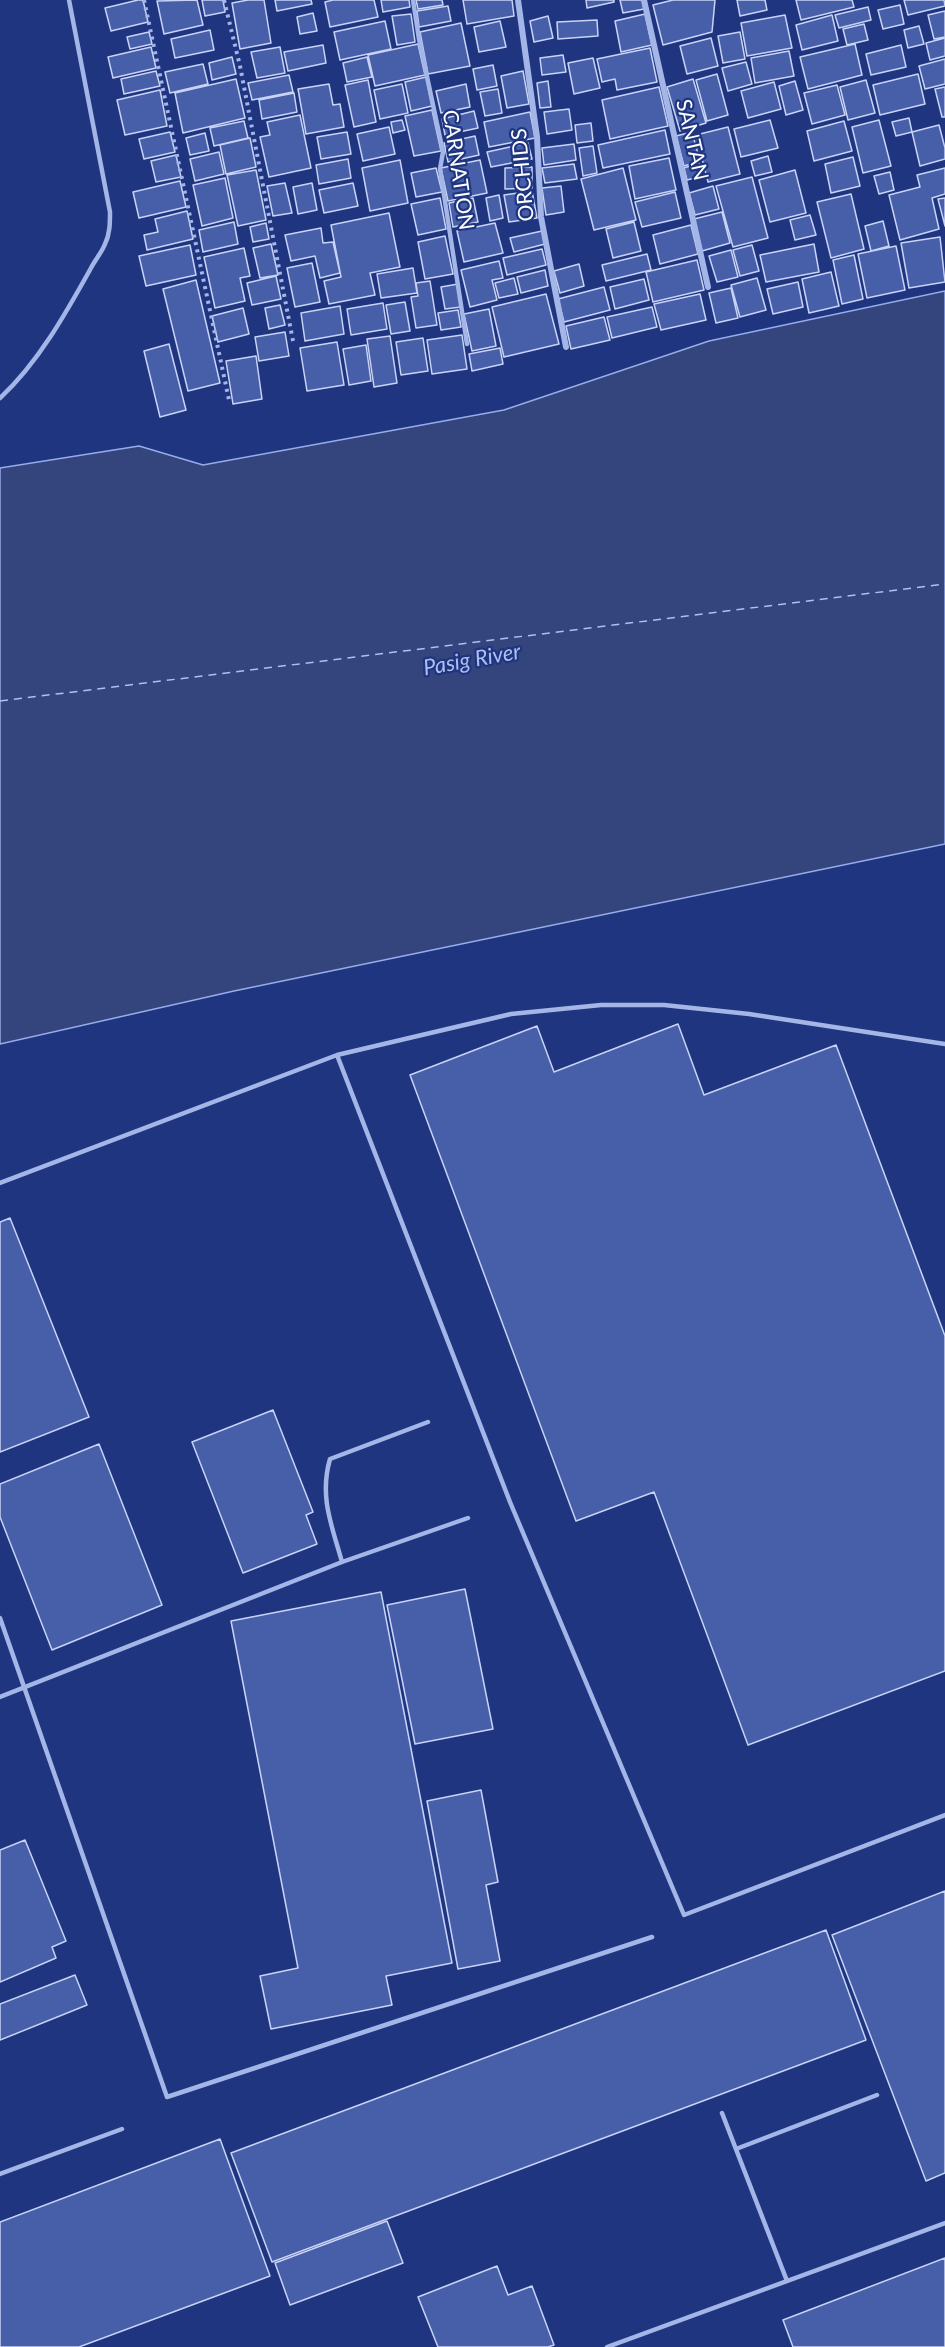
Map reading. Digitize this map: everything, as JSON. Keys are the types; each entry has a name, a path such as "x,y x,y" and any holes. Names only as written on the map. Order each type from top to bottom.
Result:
{"street":[{"name":"ORCHIDS","path":"518,0 537,137 541,217 566,347"},
{"name":"SANTAN","path":"644,0 708,286"}],"lane":[{"path":"0,398 12,387 33,360 76,295 105,245 109,230 110,212 69,0"},
{"name":"CARNATION","path":"413,0 443,152 440,169 467,344"},
{"path":"0,1183 337,1055 511,1014 601,1005 664,1005 749,1014 945,1044"},
{"path":"337,1055 510,1502 684,1915 945,1815"},
{"path":"342,1562 325,1502 325,1477 330,1459 428,1422"},
{"path":"0,1697 342,1562 468,1518"},
{"path":"0,1618 167,2097 652,1936"},
{"path":"736,2149 877,2095"},
{"path":"722,2113 787,2281"},
{"path":"0,2174 122,2129"},
{"path":"607,2347 945,2223"}],"path":[{"path":"144,0 229,400"},
{"path":"224,0 240,66 293,341"}],"water":[{"name":"Pasig River","path":"945,291 945,844 234,991 0,1044 0,468 139,446 203,465 504,410 709,341"}],"building":[{"path":"143,0 148,22 111,31 105,8"},
{"path":"197,0 203,25 164,34 157,1"},
{"path":"202,0 223,0 225,12 205,16"},
{"path":"264,0 271,43 240,49 232,3"},
{"path":"275,0 311,0 312,4 277,11"},
{"path":"374,0 378,17 330,27 325,2"},
{"path":"381,0 409,0 410,7 383,12"},
{"path":"416,0 442,0 443,5 418,9"},
{"path":"463,0 512,0 514,16 467,24"},
{"path":"586,0 614,0 614,2 587,8"},
{"path":"620,0 642,0 644,9 623,13"},
{"path":"673,0 715,0 712,32 663,45 653,5"},
{"path":"737,0 765,0 767,10 740,16"},
{"path":"796,0 852,0 854,7 801,20"},
{"path":"904,0 944,0 945,6 908,15"},
{"path":"900,5 904,24 883,29 878,10"},
{"path":"448,6 451,21 419,27 417,11"},
{"path":"868,7 871,20 839,28 835,15"},
{"path":"945,11 945,37 934,39 928,15"},
{"path":"313,13 317,31 300,34 297,17"},
{"path":"411,14 415,42 397,45 392,16"},
{"path":"645,14 652,45 621,52 615,21"},
{"path":"785,15 792,48 747,56 741,23"},
{"path":"832,15 838,41 802,50 796,25"},
{"path":"548,16 553,38 534,42 530,21"},
{"path":"597,20 598,36 558,39 557,22"},
{"path":"385,21 391,49 340,60 334,32"},
{"path":"500,21 506,47 479,52 474,27"},
{"path":"461,23 470,66 428,74 420,32"},
{"path":"864,24 868,40 847,45 843,29"},
{"path":"919,26 924,44 908,48 904,30"},
{"path":"210,30 214,50 175,58 171,39"},
{"path":"149,32 152,44 130,49 127,37"},
{"path":"740,32 745,59 723,63 718,36"},
{"path":"711,38 718,66 687,74 680,46"},
{"path":"945,38 945,56 930,60 926,43"},
{"path":"418,44 425,75 375,86 368,55"},
{"path":"855,44 862,75 808,89 800,57"},
{"path":"323,45 326,63 288,71 284,52"},
{"path":"901,45 906,67 871,75 866,54"},
{"path":"151,47 156,68 113,78 108,57"},
{"path":"280,47 285,73 257,78 251,52"},
{"path":"650,48 657,82 617,90 615,79 602,82 597,59"},
{"path":"789,51 794,76 755,83 751,58"},
{"path":"563,55 566,72 542,75 540,58"},
{"path":"232,57 236,74 212,80 209,63"},
{"path":"367,57 372,77 347,82 343,63"},
{"path":"593,58 600,88 574,94 568,63"},
{"path":"945,59 945,84 925,89 919,66"},
{"path":"746,62 752,84 728,91 722,68"},
{"path":"203,64 208,84 170,93 165,72"},
{"path":"493,65 497,86 477,90 473,69"},
{"path":"156,71 160,86 124,94 121,79"},
{"path":"523,71 529,104 507,108 501,76"},
{"path":"717,74 728,115 707,121 696,80"},
{"path":"918,74 925,104 880,115 873,85"},
{"path":"289,75 293,92 252,100 248,83"},
{"path":"426,77 432,106 411,111 405,82"},
{"path":"236,79 245,118 183,133 175,93"},
{"path":"693,79 706,123 680,131 667,87"},
{"path":"368,80 376,122 354,127 345,85"},
{"path":"866,80 875,113 848,120 840,87"},
{"path":"548,81 551,107 540,108 537,83"},
{"path":"795,81 803,110 786,115 779,86"},
{"path":"774,82 781,109 748,118 741,91"},
{"path":"329,84 333,105 340,104 344,127 306,134 298,89"},
{"path":"402,84 408,113 380,119 374,90"},
{"path":"466,84 470,107 441,113 436,91"},
{"path":"837,85 845,115 812,124 804,93"},
{"path":"659,87 668,126 610,139 602,100"},
{"path":"945,87 945,117 942,117 935,89"},
{"path":"498,89 502,113 485,116 480,92"},
{"path":"160,90 167,126 125,135 117,100"},
{"path":"294,93 297,112 262,119 259,100"},
{"path":"569,109 572,130 547,134 544,112"},
{"path":"432,110 441,151 414,156 405,116"},
{"path":"474,111 478,128 445,135 442,119"},
{"path":"530,112 535,138 489,147 484,122"},
{"path":"300,115 311,168 269,177 260,137 270,135 267,122"},
{"path":"909,118 912,132 896,136 892,122"},
{"path":"402,120 405,130 393,133 391,122"},
{"path":"770,120 778,148 741,157 734,129"},
{"path":"879,120 891,166 863,173 852,127"},
{"path":"244,121 248,138 214,146 210,128"},
{"path":"844,121 852,151 814,161 807,131"},
{"path":"591,123 593,141 577,143 575,125"},
{"path":"939,125 945,148 945,159 920,166 912,132"},
{"path":"389,127 395,154 363,161 357,134"},
{"path":"728,127 740,174 708,182 696,135"},
{"path":"665,130 670,154 603,168 598,145"},
{"path":"170,132 175,152 144,159 139,139"},
{"path":"347,132 351,154 321,159 317,137"},
{"path":"692,132 700,161 684,166 676,136"},
{"path":"205,133 209,151 190,155 186,138"},
{"path":"475,136 479,155 448,162 444,143"},
{"path":"250,138 256,167 226,174 220,145"},
{"path":"528,143 532,159 491,167 487,152"},
{"path":"574,144 576,160 544,165 542,148"},
{"path":"593,146 597,173 583,176 579,148"},
{"path":"219,152 224,174 195,181 190,159"},
{"path":"176,155 181,177 156,182 151,161"},
{"path":"768,156 772,172 755,176 751,161"},
{"path":"853,157 860,186 831,193 825,164"},
{"path":"669,158 676,190 635,199 629,166"},
{"path":"348,159 351,178 319,184 316,165"},
{"path":"400,160 408,203 370,211 362,168"},
{"path":"480,160 487,193 448,201 441,168"},
{"path":"699,163 703,176 687,180 684,168"},
{"path":"574,164 577,179 545,183 542,168"},
{"path":"532,167 532,188 505,189 505,168"},
{"path":"436,168 442,192 416,197 411,173"},
{"path":"623,168 636,220 594,230 581,179"},
{"path":"945,168 945,194 932,198 939,229 900,240 889,195 920,187 917,175"},
{"path":"256,170 266,220 238,226 227,175"},
{"path":"795,170 806,213 770,222 759,180"},
{"path":"890,172 894,190 879,194 874,176"},
{"path":"752,177 768,238 733,247 716,186"},
{"path":"225,178 233,218 202,226 193,185"},
{"path":"180,181 186,207 139,218 133,192"},
{"path":"285,183 292,213 273,216 267,186"},
{"path":"312,183 317,210 298,214 293,187"},
{"path":"353,183 358,206 324,213 319,190"},
{"path":"561,186 564,212 546,215 542,188"},
{"path":"713,186 719,209 695,215 689,193"},
{"path":"532,191 537,218 509,222 504,195"},
{"path":"675,192 681,218 642,227 635,202"},
{"path":"851,194 864,249 831,258 817,202"},
{"path":"499,195 503,218 490,221 486,198"},
{"path":"440,198 446,229 418,235 411,204"},
{"path":"473,198 478,222 453,227 449,203"},
{"path":"945,198 945,226 938,199"},
{"path":"187,211 193,239 147,250 144,235 158,232 155,219"},
{"path":"722,212 730,243 702,251 694,219"},
{"path":"389,213 400,267 370,273 375,295 329,304 324,281 341,277 331,225"},
{"path":"810,215 816,235 795,240 790,220"},
{"path":"883,221 889,246 871,251 865,226"},
{"path":"234,222 238,244 203,252 199,230"},
{"path":"634,222 641,251 613,258 606,229"},
{"path":"266,223 269,239 253,242 250,227"},
{"path":"495,223 503,253 464,262 457,231"},
{"path":"691,225 698,254 660,264 653,235"},
{"path":"321,228 323,243 333,242 340,273 320,278 315,256 291,261 285,235"},
{"path":"542,231 545,244 514,252 510,238"},
{"path":"445,236 453,274 425,279 418,242"},
{"path":"940,237 945,282 909,288 901,243"},
{"path":"271,244 278,275 260,278 253,248"},
{"path":"814,244 819,272 766,282 760,255"},
{"path":"190,245 196,275 146,286 139,256"},
{"path":"752,245 759,271 740,276 733,250"},
{"path":"896,246 905,290 867,298 858,254"},
{"path":"244,248 250,276 240,278 245,301 215,308 204,257"},
{"path":"542,249 546,265 507,275 503,258"},
{"path":"731,250 738,277 717,282 709,256"},
{"path":"647,254 651,270 606,281 602,265"},
{"path":"854,255 863,299 842,304 833,260"},
{"path":"697,260 704,290 653,302 646,272"},
{"path":"499,261 503,278 492,280 497,300 470,307 461,270"},
{"path":"312,263 320,302 295,307 287,268"},
{"path":"579,264 584,286 560,293 554,271"},
{"path":"413,268 417,293 381,298 377,274"},
{"path":"545,270 548,286 521,293 517,277"},
{"path":"831,272 839,306 809,313 802,279"},
{"path":"276,276 281,299 252,305 247,283"},
{"path":"514,278 518,294 499,298 495,283"},
{"path":"757,278 766,310 740,317 731,285"},
{"path":"644,279 649,300 615,309 610,287"},
{"path":"196,280 220,383 188,391 163,289"},
{"path":"430,281 437,325 416,328 411,297 418,296 416,283"},
{"path":"798,282 803,307 773,314 767,289"},
{"path":"458,284 461,307 445,309 441,287"},
{"path":"604,287 610,310 564,322 558,299"},
{"path":"731,288 738,318 716,323 709,293"},
{"path":"546,294 559,344 504,357 492,307"},
{"path":"700,294 706,320 661,330 654,304"},
{"path":"405,302 410,331 391,334 386,305"},
{"path":"383,303 387,329 351,335 347,309"},
{"path":"280,305 285,325 269,329 265,308"},
{"path":"340,306 344,334 305,341 301,313"},
{"path":"652,307 657,327 612,338 607,317"},
{"path":"243,308 249,334 218,342 212,316"},
{"path":"489,309 496,346 472,351 464,314"},
{"path":"458,310 461,327 441,330 438,313"},
{"path":"604,317 610,340 571,349 566,326"},
{"path":"285,332 289,356 259,361 255,337"},
{"path":"462,335 467,369 432,374 427,340"},
{"path":"390,336 397,383 374,387 367,339"},
{"path":"423,338 428,371 401,375 396,342"},
{"path":"337,342 344,385 307,391 300,348"},
{"path":"169,344 186,410 160,417 144,351"},
{"path":"366,345 371,381 349,385 343,349"},
{"path":"500,348 503,364 472,371 469,354"},
{"path":"256,356 262,399 233,404 226,361"},
{"path":"678,1024 704,1095 836,1045 945,1336 945,1671 748,1745 654,1492 576,1521 410,1075 537,1026 554,1072"},
{"path":"10,1218 89,1417 0,1452 0,1222"},
{"path":"273,1410 313,1512 306,1515 317,1544 243,1573 192,1442"},
{"path":"99,1444 162,1605 52,1650 0,1517 0,1484"},
{"path":"465,1589 493,1729 415,1744 387,1605"},
{"path":"381,1592 452,1963 386,1976 392,2005 271,2029 260,1976 298,1968 231,1621"},
{"path":"481,1790 498,1882 486,1885 500,1961 458,1969 427,1801"},
{"path":"25,1840 66,1941 52,1947 56,1958 0,1982 0,1850"},
{"path":"945,1891 945,2173 926,2181 832,1935"},
{"path":"826,1930 866,2040 272,2262 231,2153"},
{"path":"75,1975 87,2005 0,2040 0,2004"},
{"path":"220,2139 270,2276 79,2347 0,2347 0,2222"},
{"path":"387,2221 403,2263 290,2305 275,2263"},
{"path":"945,2258 945,2347 793,2347 783,2320"},
{"path":"497,2266 508,2295 532,2286 554,2345 548,2347 438,2347 418,2297"}],"ferry route":[{"path":"0,701 945,584"}]}
